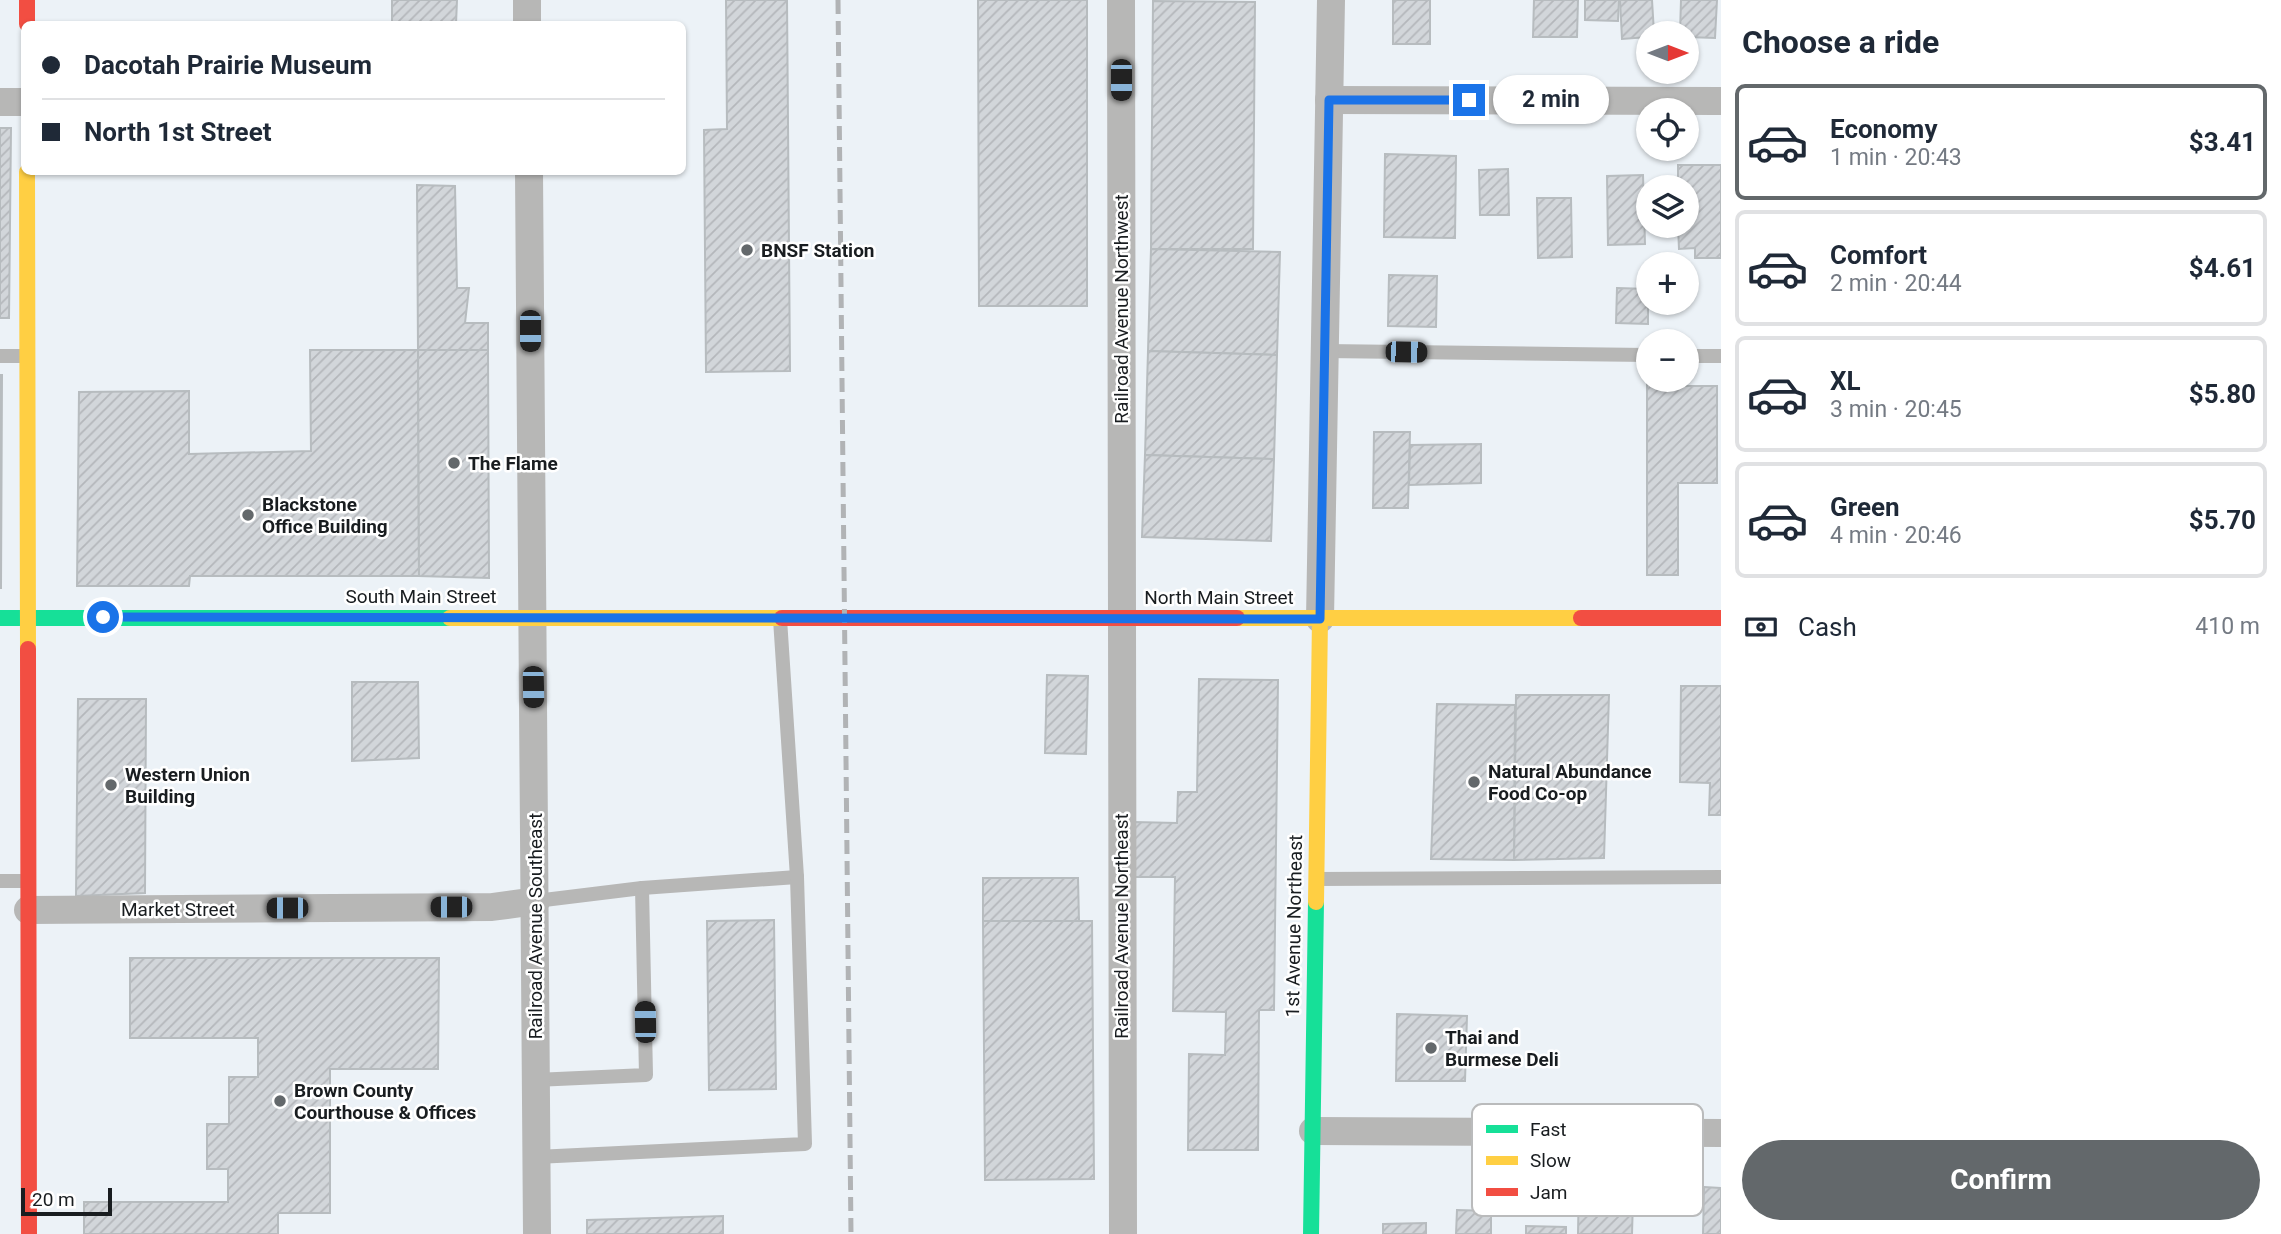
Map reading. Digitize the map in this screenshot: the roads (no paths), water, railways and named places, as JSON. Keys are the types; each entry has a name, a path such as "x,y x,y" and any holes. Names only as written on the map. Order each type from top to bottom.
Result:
{"street":[{"path":"27,0 27,21"},
{"path":"527,0 527,21"},
{"name":"Railroad Avenue Northwest","path":"1120,618 1121,0"},
{"path":"1320,619 1331,0"},
{"path":"1329,100 1721,101"},
{"path":"0,102 21,102"},
{"path":"27,175 29,1234"},
{"name":"Railroad Avenue Southeast","path":"528,175 537,1234"},
{"name":"North Main Street","path":"842,617 1721,618"},
{"name":"South Main Street","path":"0,618 842,617"},
{"name":"Railroad Avenue Northeast","path":"1120,618 1123,1234"},
{"name":"1st Avenue Northeast","path":"1311,1234 1320,619"},
{"name":"Market Street","path":"29,910 492,907 536,901"},
{"path":"1313,1131 1472,1132"},
{"path":"1703,1133 1721,1133"},
{"path":"10,1134 29,1134"}],"lane":[{"path":"1325,351 1636,355"},
{"path":"0,355 27,356"},
{"path":"1699,356 1721,356"},
{"path":"536,1157 805,1144 797,877 780,617"},
{"path":"536,901 642,888 797,877"},
{"path":"1316,879 1721,877"},
{"path":"0,881 29,881"},
{"path":"535,1080 646,1075 642,888"}],"railway":[{"path":"838,0 851,1234"}],"place":[{"name":"BNSF Station","path":"747,250"},
{"name":"The Flame","path":"454,463"},
{"name":"Blackstone Office Building","path":"248,515"},
{"name":"Natural Abundance Food Co-op","path":"1474,782"},
{"name":"Western Union Building","path":"111,785"},
{"name":"Thai and Burmese Deli","path":"1431,1048"},
{"name":"Brown County Courthouse & Offices","path":"280,1101"}]}
